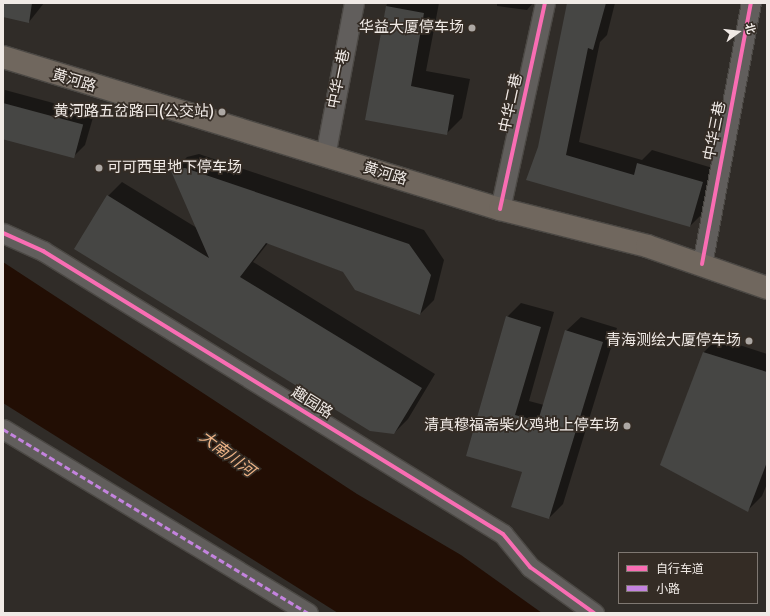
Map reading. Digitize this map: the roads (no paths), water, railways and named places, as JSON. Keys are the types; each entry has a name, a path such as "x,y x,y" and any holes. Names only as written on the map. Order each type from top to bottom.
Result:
{"main road":[{"name":"黄河路","path":"3,57 500,209 647,246 767,288"}],"street":[{"name":"中华一巷","path":"325,156 354,3"},
{"name":"中华二巷","path":"500,209 545,3"},
{"name":"中华三巷","path":"702,264 751,3"},
{"name":"趣园路","path":"3,234 43,251 503,534 530,567 594,613"},
{"path":"3,429 308,613"}],"water":[{"name":"大南川河","path":"3,262 357,494 461,555 542,613 338,613 3,403"}],"place":[{"name":"华益大厦停车场","path":"472,28"},
{"name":"黄河路五岔路口(公交站)","path":"222,112"},
{"name":"可可西里地下停车场","path":"99,168"},
{"name":"青海测绘大厦停车场","path":"749,341"},
{"name":"清真穆福斋柴火鸡地上停车场","path":"627,426"}]}
